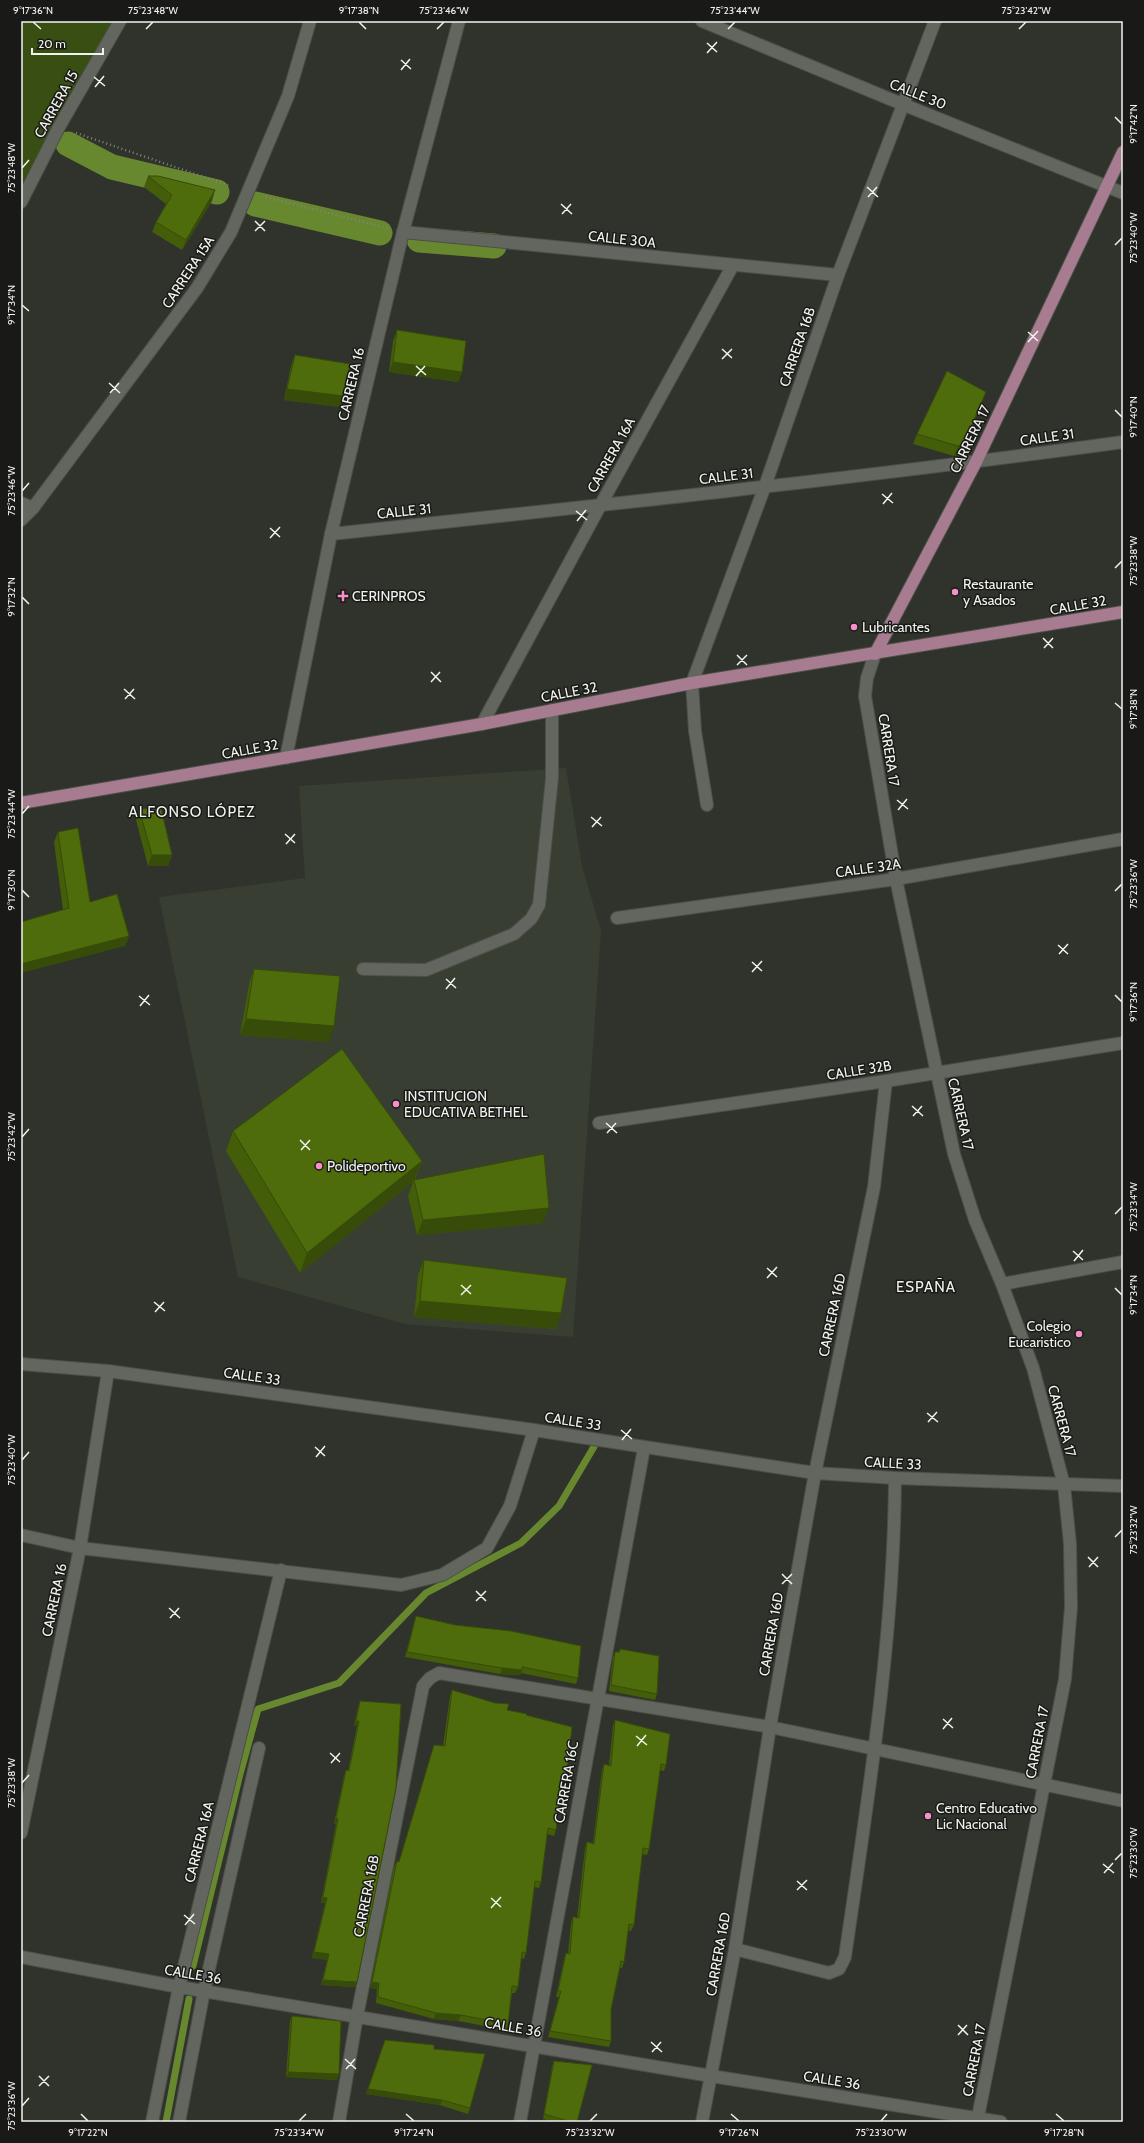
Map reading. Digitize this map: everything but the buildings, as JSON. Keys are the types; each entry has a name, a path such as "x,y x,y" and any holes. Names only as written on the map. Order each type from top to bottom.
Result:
{"main road":[{"name":"CARRERA 17","path":"875,654 976,462 1123,152"},
{"name":"CALLE 32","path":"21,803 482,724 692,684 1123,612"}],"street":[{"name":"CARRERA 15","path":"21,202 59,127 120,21"},
{"name":"CARRERA 15A","path":"21,520 33,508 197,288 231,232 288,96 310,21"},
{"name":"CARRERA 16","path":"286,758 331,534 403,232 459,21"},
{"name":"CALLE 30","path":"702,21 1106,187 1123,192"},
{"name":"CARRERA 16B","path":"692,684 765,486 838,275 934,21"},
{"name":"CALLE 30A","path":"403,232 838,275"},
{"name":"CARRERA 16A","path":"482,724 733,265"},
{"name":"CALLE 31","path":"331,534 600,506 976,462 1123,442"},
{"path":"21,503 33,508"},
{"name":"CARRERA 17","path":"875,654 867,678 865,696 896,879 936,1072 959,1169 975,1220 1002,1284 1033,1368 1064,1485 1070,1544 1071,1608 1065,1679 978,2120"},
{"path":"692,684 695,731 707,805"},
{"path":"363,969 426,970 514,934 531,919 539,905 551,793 552,710"},
{"name":"CALLE 32A","path":"616,918 896,879 1123,839"},
{"name":"CALLE 32B","path":"599,1123 886,1081 1123,1043"},
{"name":"CARRERA 16D","path":"702,2122 734,1949 770,1727 815,1472 874,1187 886,1081"},
{"path":"1002,1284 1123,1262"},
{"name":"CALLE 33","path":"21,1364 108,1371 534,1430 644,1448 815,1472 896,1478 1123,1486"},
{"name":"CARRERA 16","path":"21,1833 80,1548 108,1371"},
{"path":"21,1535 80,1548 401,1585 442,1575 487,1548 510,1506 534,1430"},
{"name":"CARRERA 16C","path":"520,2122 532,2046 644,1448"},
{"path":"734,1949 829,1973 839,1969 845,1957 875,1749 895,1546 896,1478"},
{"name":"CARRERA 16A","path":"152,2122 179,1987 281,1570"},
{"name":"CARRERA 16B","path":"339,2122 357,2016 423,1686 430,1678 439,1673 596,1700"},
{"path":"596,1700 770,1727 1123,1801"},
{"path":"179,2122 204,1991 259,1748"},
{"name":"CALLE 36","path":"21,1957 179,1987 978,2120 1001,2122"}],"shaded area":[{"name":"INSTITUCION EDUCATIVA BETHEL","path":"566,768 582,866 601,931 573,1337 405,1324 238,1277 159,897 305,878 299,786"}],"green space":[{"path":"21,21 120,21 21,200"}],"waterway":[{"path":"68,144 112,167 217,192"},
{"path":"255,204 380,233"},
{"path":"419,240 494,246"},
{"path":"193,1966 240,1774 258,1709 339,1683 426,1593 521,1543 559,1506 595,1445"},
{"path":"166,2122 189,1999"}],"place":[{"name":"Restaurante y Asados","path":"955,592"},
{"name":"CERINPROS","path":"343,596"},
{"name":"Lubricantes","path":"854,627"},
{"name":"INSTITUCION EDUCATIVA BETHEL","path":"396,1104"},
{"name":"Polideportivo","path":"319,1166"},
{"name":"Colegio Eucaristico","path":"1079,1334"},
{"name":"Centro Educativo Lic Nacional","path":"928,1816"}],"district":[{"name":"ALFONSO LÓPEZ","path":"192,812"},
{"name":"ESPAÑA","path":"926,1287"}]}
